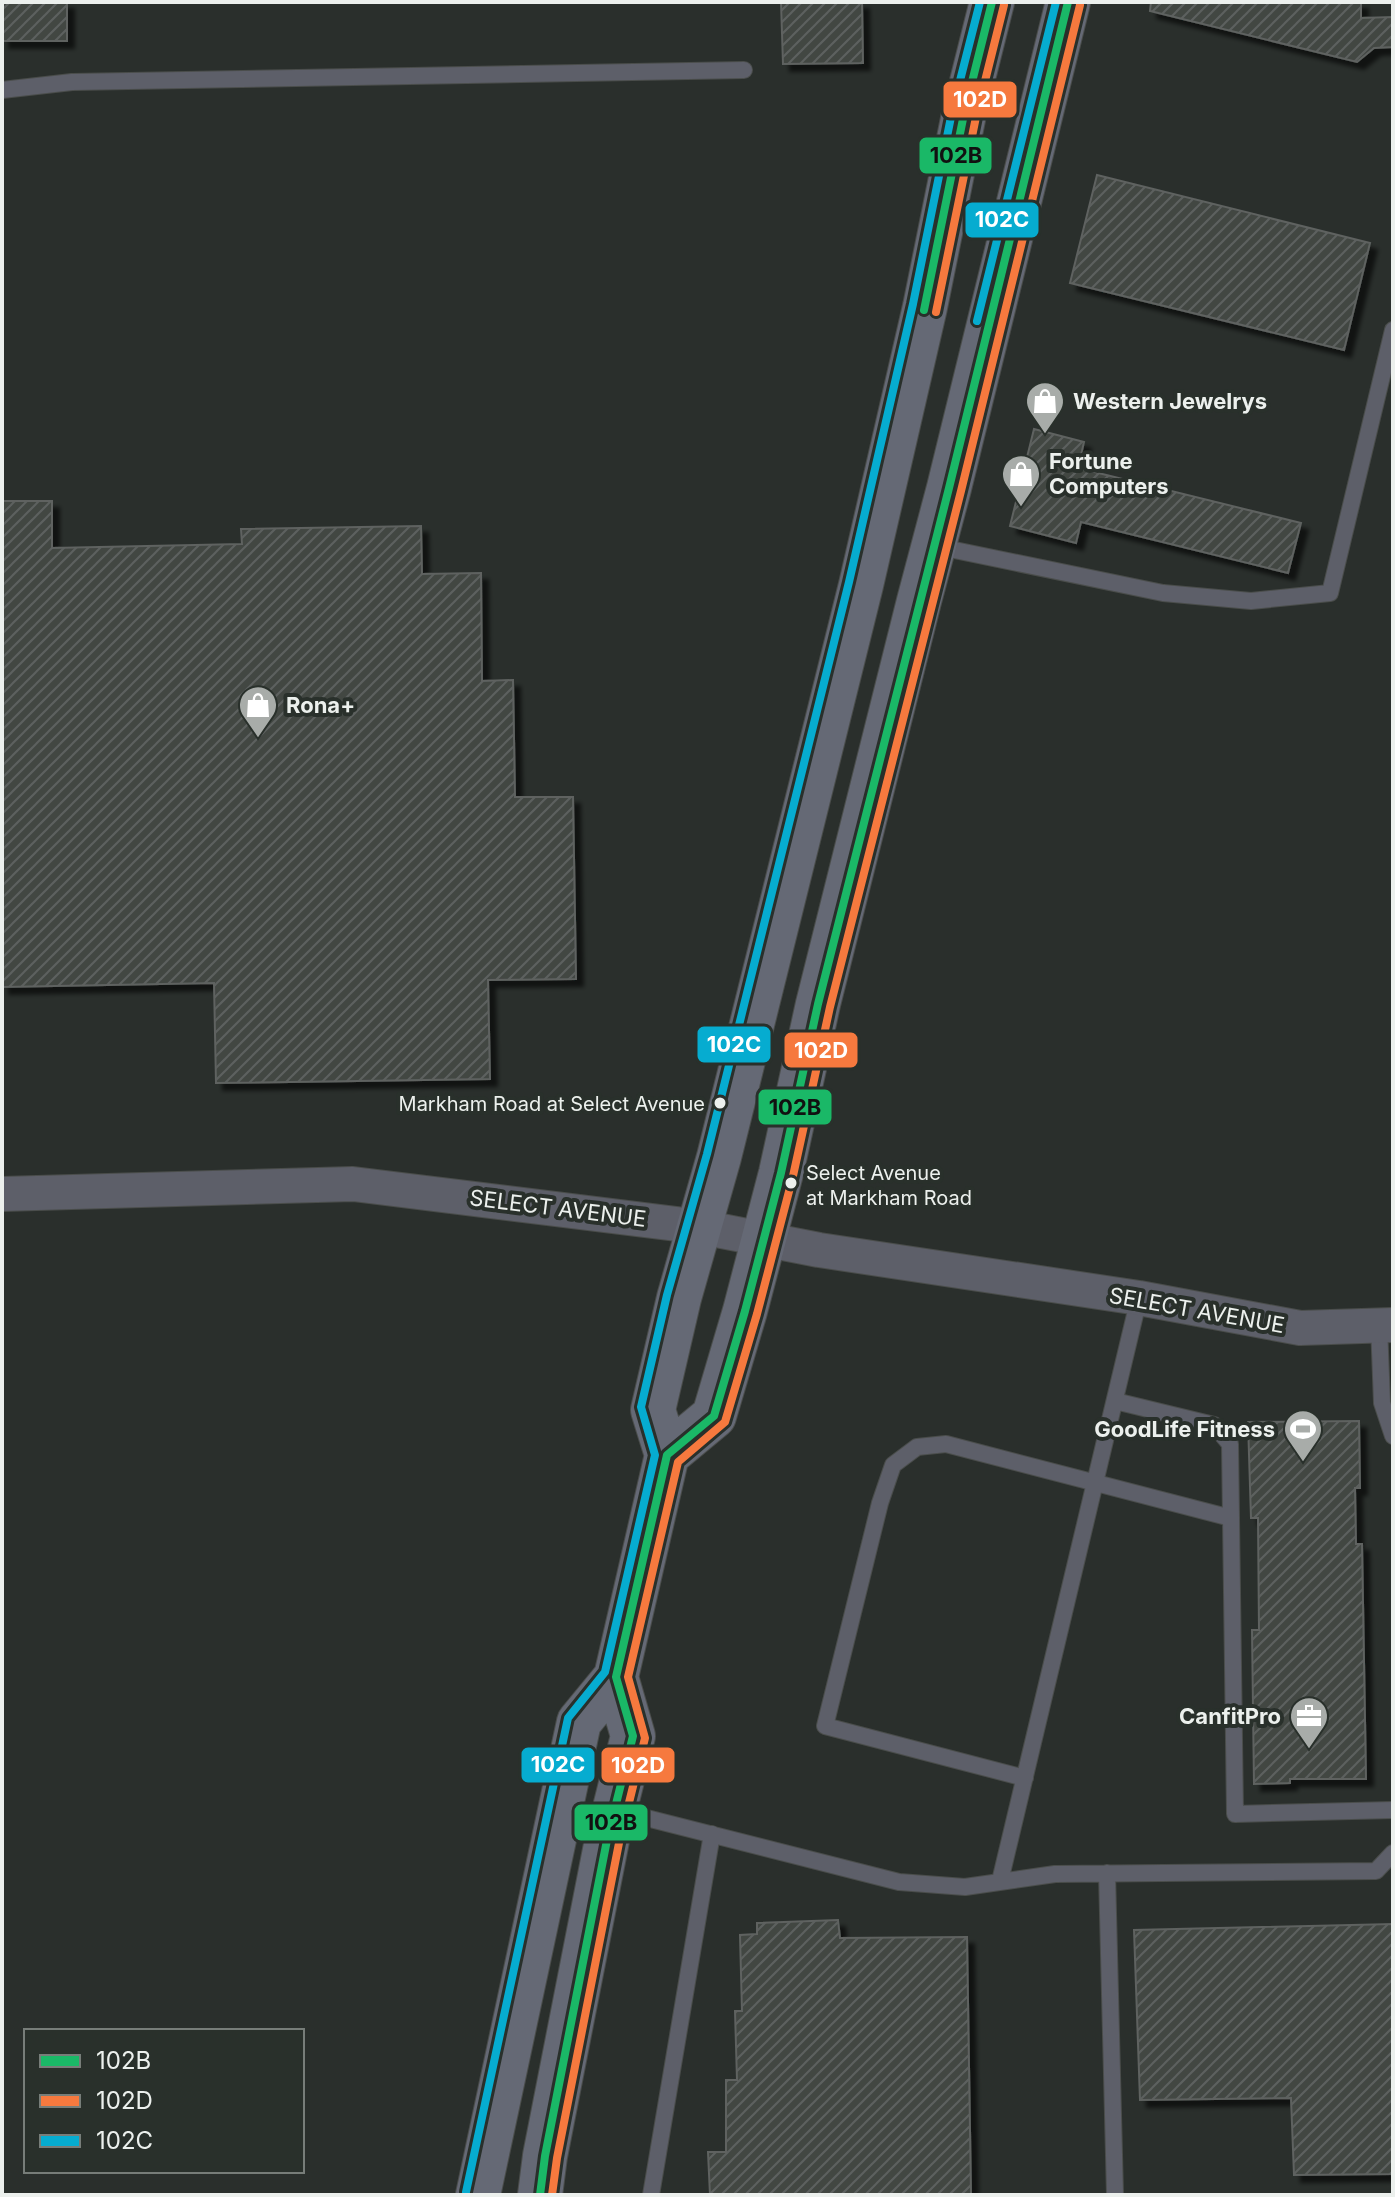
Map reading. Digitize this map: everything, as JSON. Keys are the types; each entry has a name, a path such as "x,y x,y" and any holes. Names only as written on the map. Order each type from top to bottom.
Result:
{"main road":[{"path":"478,2195 579,1722 616,1677 667,1455 653,1410 861,585 925,307 964,114 992,2"},
{"path":"667,1455 714,1416 764,1238 818,1004 1068,2"},
{"path":"540,2195 613,1810 633,1736 616,1677"}],"street":[{"name":"SELECT AVENUE","path":"2,1194 353,1184 701,1227 819,1250 1139,1298 1300,1328 1386,1325"}],"lane":[{"path":"2,90 72,82 744,70"},
{"path":"933,545 1163,593 1251,601 1330,593 1393,330"},
{"path":"1000,1881 1139,1298"},
{"path":"1386,1325 1382,1403 1393,1436"},
{"path":"1115,1401 1214,1425 1230,1444 1235,1814 1393,1810"},
{"path":"1025,1778 825,1726 880,1503 893,1465 917,1447 946,1444 1231,1518"},
{"path":"613,1810 899,1882 965,1887 1055,1874 1376,1871 1393,1853"},
{"path":"651,2195 712,1834"},
{"path":"1107,1873 1115,2195"}],"building":[{"path":"2,2 67,2 67,41 2,41"},
{"path":"781,2 862,2 863,63 783,64"},
{"path":"1151,2 1361,2 1361,18 1393,17 1393,47 1374,48 1357,62 1150,11"},
{"path":"1097,175 1370,243 1344,350 1070,283"},
{"path":"1034,429 1084,442 1078,468 1301,523 1288,573 1081,522 1076,543 1010,526"},
{"name":"Rona+","path":"2,501 52,501 52,548 242,544 241,529 421,526 422,574 481,573 482,681 513,680 515,797 573,797 576,979 488,980 490,1079 216,1083 214,983 2,987"},
{"path":"1359,1421 1360,1488 1355,1488 1356,1544 1362,1544 1366,1779 1290,1779 1290,1783 1254,1784 1252,1630 1259,1630 1258,1518 1251,1518 1248,1422"},
{"path":"838,1920 840,1938 967,1937 971,2195 710,2195 708,2152 726,2152 726,2080 737,2080 735,2011 742,2011 740,1935 757,1934 757,1923"},
{"path":"1393,1924 1393,2174 1294,2175 1291,2098 1140,2100 1134,1930"}],"transit line":[{"name":"102C","path":"466,2192 568,1718 605,1672 655,1455 641,1407 849,582 913,304 952,112 980,2"},
{"name":"102B","path":"924,310 964,114 992,2"},
{"name":"102C","path":"977,321 1056,2"},
{"name":"102B","path":"540,2195 607,1840 633,1736 616,1677 667,1455 714,1416 745,1311 781,1173 818,1004 1068,2"},
{"name":"102D","path":"936,312 976,117 1004,5"},
{"name":"102D","path":"552,2195 619,1843 645,1738 628,1677 678,1462 725,1422 757,1314 793,1176 830,1007 1080,5"}],"place":[{"name":"Western Jewelrys","path":"1045,435"},
{"name":"Fortune Computers","path":"1021,508"},
{"name":"Rona+","path":"258,739"},
{"name":"Markham Road at Select Avenue","path":"720,1103"},
{"name":"Select Avenue at Markham Road","path":"791,1183"},
{"name":"GoodLife Fitness","path":"1303,1463"},
{"name":"CanfitPro","path":"1309,1750"}]}
